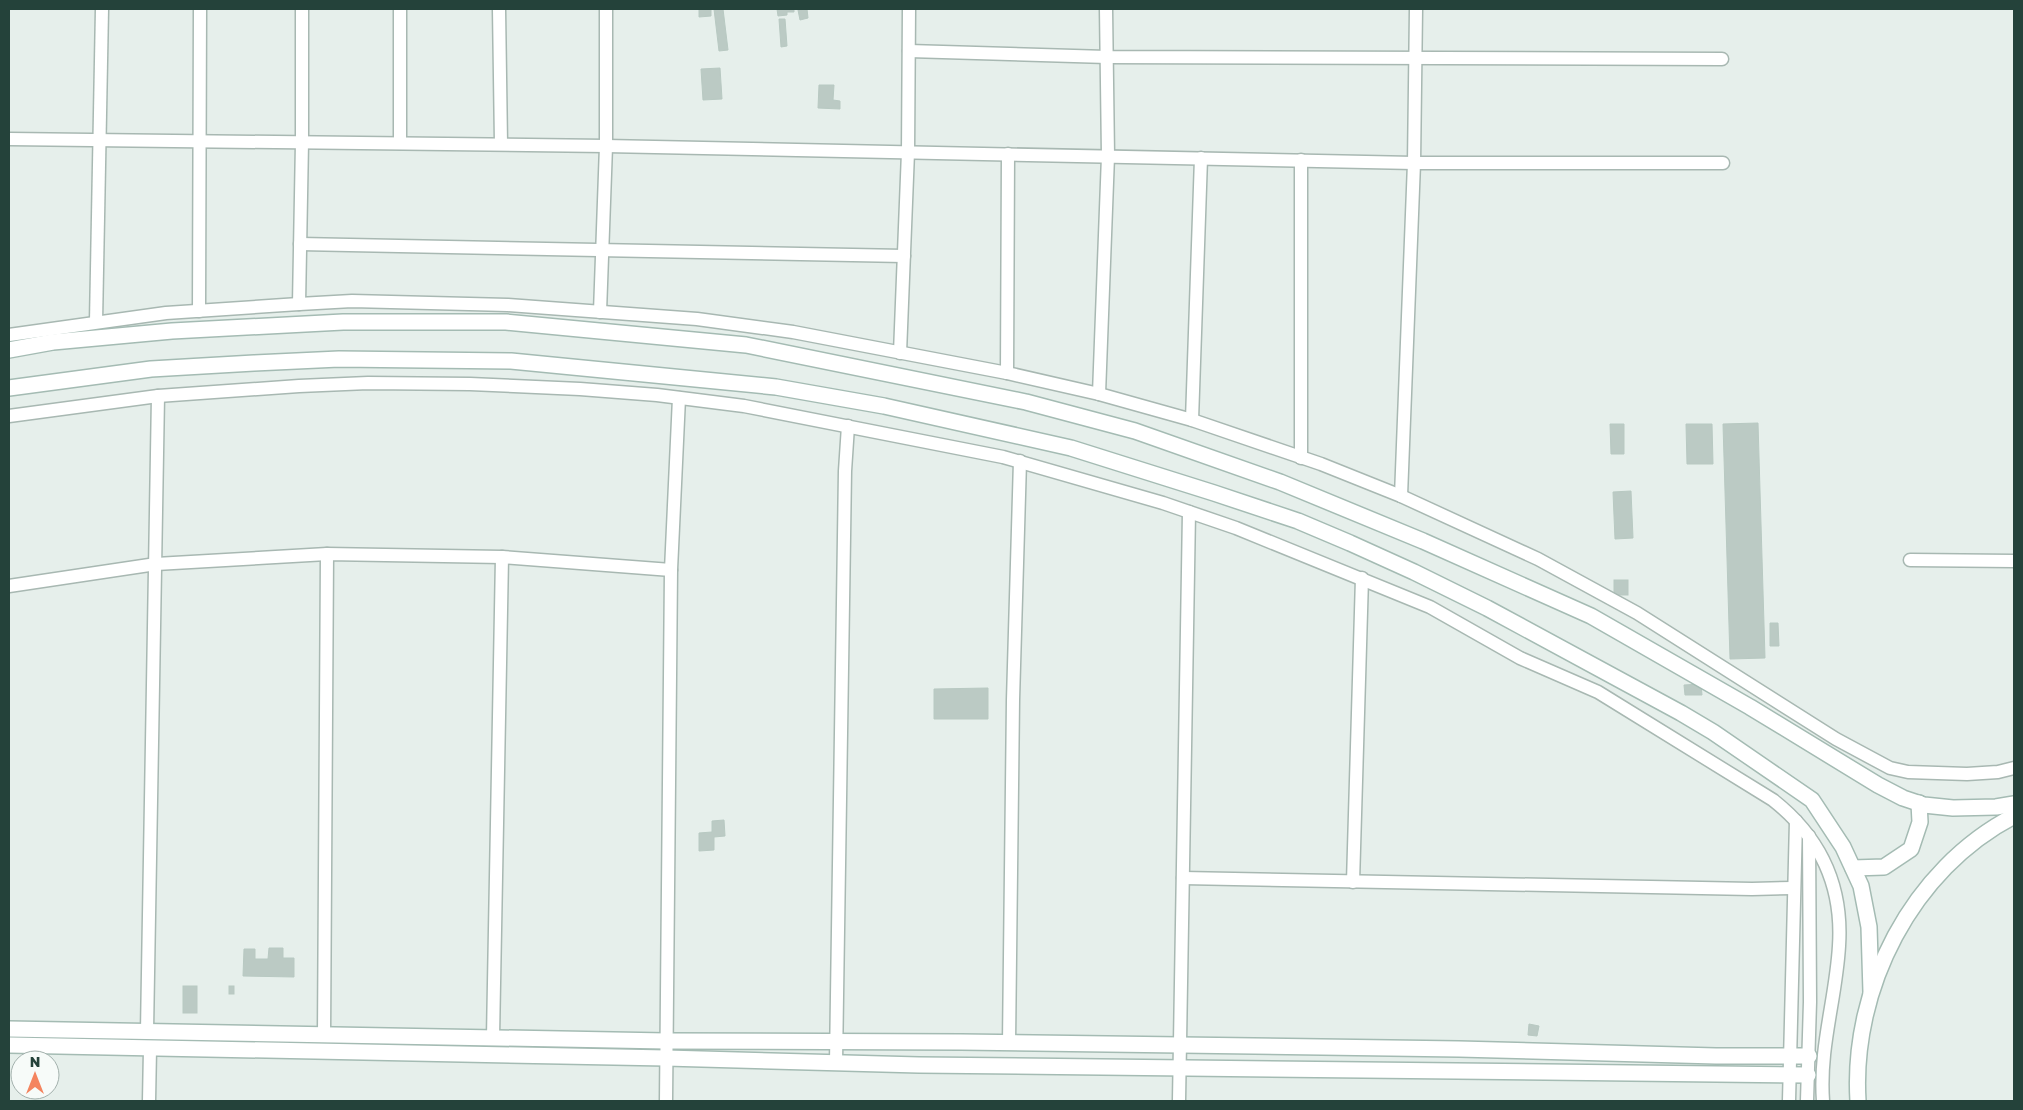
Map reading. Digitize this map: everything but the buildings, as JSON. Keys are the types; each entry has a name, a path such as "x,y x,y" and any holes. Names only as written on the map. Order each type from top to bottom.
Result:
{"main road":[{"path":"9,350 53,342 172,330 343,322 506,322 746,345 1026,402 1135,431 1271,479 1441,548 1591,616 1750,707 1878,785 1903,798 1919,803 1953,808 1996,807 2014,804"},
{"path":"9,388 150,369 339,359 511,361 776,387 884,406 1071,448 1298,521 1414,572 1563,649 1713,732 1812,800 1843,847 1861,886 1869,927 1870,992"},
{"path":"1853,868 1884,867 1911,849 1920,822 1919,803"},
{"path":"1858,1101 1857,1080 1860,1036 1870,992 1891,942 1920,896 1956,857 1999,824 2014,816"},
{"path":"9,1029 666,1041 1009,1043 1809,1056"},
{"path":"9,1045 836,1062 1808,1076"}],"street":[{"path":"96,322 102,9"},
{"path":"199,311 200,9"},
{"path":"299,304 302,9"},
{"path":"400,9 400,143"},
{"path":"499,9 501,144"},
{"path":"600,312 606,146 606,9"},
{"path":"900,353 908,152 909,9"},
{"path":"1099,394 1108,156 1106,9"},
{"path":"1401,496 1414,163 1416,9"},
{"path":"909,51 1106,57 1722,59"},
{"path":"9,139 501,144 1414,163 1723,163"},
{"path":"1007,373 1008,154"},
{"path":"1192,420 1200,158"},
{"path":"1301,160 1301,458"},
{"path":"300,244 904,256"},
{"path":"9,335 96,322 199,311 299,304 352,301 508,305 697,319 793,332 1007,373 1099,394 1192,420 1301,458 1401,496 1538,560 1637,613 1836,739 1890,768 1908,772 1967,774 1998,772 2014,768"},
{"path":"9,416 158,396 299,386 452,384 580,389 744,406 1020,461 1190,512 1236,528 1430,607 1520,658 1598,692 1773,800 1791,814 1809,836 1827,865 1835,890 1840,920 1840,947 1825,1040 1822,1085 1823,1101"},
{"path":"147,1031 158,396"},
{"path":"666,1101 666,876 671,570 678,398"},
{"path":"836,1062 845,471 848,426"},
{"path":"1009,1043 1013,700 1020,461"},
{"path":"1179,1101 1190,512"},
{"path":"9,586 156,564 327,554 502,557 671,570"},
{"path":"324,1035 327,554"},
{"path":"493,1037 502,557"},
{"path":"1910,560 2014,561"},
{"path":"1353,882 1362,578"},
{"path":"1789,1101 1796,821"},
{"path":"1807,1101 1810,1002 1809,836"},
{"path":"1183,878 1793,888"},
{"path":"149,1101 150,1049"}]}
